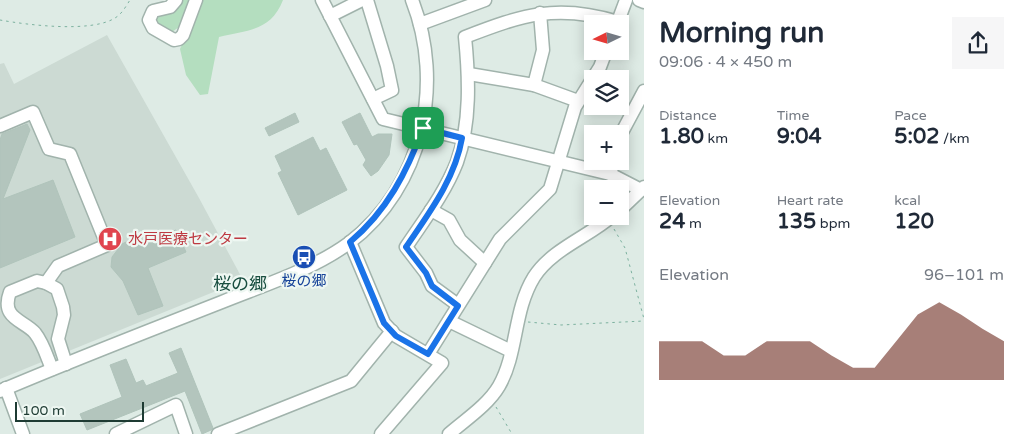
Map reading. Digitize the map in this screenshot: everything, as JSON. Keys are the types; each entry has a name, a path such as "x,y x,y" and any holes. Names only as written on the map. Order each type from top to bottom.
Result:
{"street":[{"path":"176,0 170,7 153,11 149,20 153,28 174,40 179,39 183,35 196,0"},
{"path":"322,0 384,120 610,174 643,188 629,201"},
{"path":"330,16 362,0"},
{"path":"367,0 387,66 392,90 373,99"},
{"path":"23,434 3,390 269,283 320,260 350,242 380,212 395,191 423,128 428,79 425,46 412,0"},
{"path":"420,24 485,0"},
{"path":"621,15 626,0"},
{"path":"639,0 644,2"},
{"path":"458,306 432,286 426,273 406,247 431,210 457,162 462,138 469,74 465,37 508,20 540,13 564,11 589,15"},
{"path":"534,85 543,50 540,13"},
{"path":"428,354 500,240 550,189 578,101 603,60"},
{"path":"469,74 534,85 578,101"},
{"path":"626,125 644,91"},
{"path":"0,126 33,112 49,149 70,154 108,246 58,266 46,283"},
{"path":"610,174 611,170"},
{"path":"431,210 449,220 460,240 485,263"},
{"path":"449,434 490,397 499,386 511,352 522,300 535,275 566,247 600,225"},
{"path":"350,242 384,323 392,331 442,363 381,434"},
{"path":"52,369 42,344 33,331 12,321 6,308 10,292 37,281 46,283 56,290 63,307 58,339 66,364"},
{"path":"449,321 511,352"},
{"path":"218,434 351,381 392,331"},
{"path":"116,434 176,405 186,434"}],"path":[{"path":"0,20 45,26 78,26 114,19 130,0"},
{"path":"518,321 561,325 644,320 625,248 614,225"},
{"path":"490,397 512,434"}],"shaded area":[{"name":"水戸医療センター","path":"107,35 243,280 0,379 0,64 4,63 14,84"}],"green space":[{"path":"181,0 191,0 179,27 172,32 157,24 154,18"},
{"path":"201,0 283,0 272,18 257,28 219,37 208,94 200,95 186,75 180,49"}],"building":[{"path":"295,113 299,122 269,136 265,128"},
{"path":"360,113 372,137 378,134 392,134 389,155 378,171 371,176 363,165 366,160 357,144 354,145 342,122"},
{"path":"27,124 30,130 3,199 53,180 75,237 0,268 0,140 2,134"},
{"path":"313,137 320,151 326,148 347,190 298,215 278,173 282,171 275,156"},
{"path":"176,230 186,252 148,268 163,306 138,315 123,281 111,267 112,257 122,244 130,240 142,243"},
{"path":"181,348 213,428 211,430 202,434 185,391 87,430 80,414 122,397 110,365 126,359 136,383 143,380 146,386 178,373 169,353"}],"place":[{"name":"水戸医療センター","path":"110,239"},
{"name":"桜の郷","path":"304,257"}],"district":[{"name":"桜の郷","path":"240,284"}],"route":[{"path":"423,128 462,138 457,162 436,203 406,247 426,273 432,286 458,306 428,354 396,336 384,323 350,242 380,212 395,191 404,175 423,128"}]}
